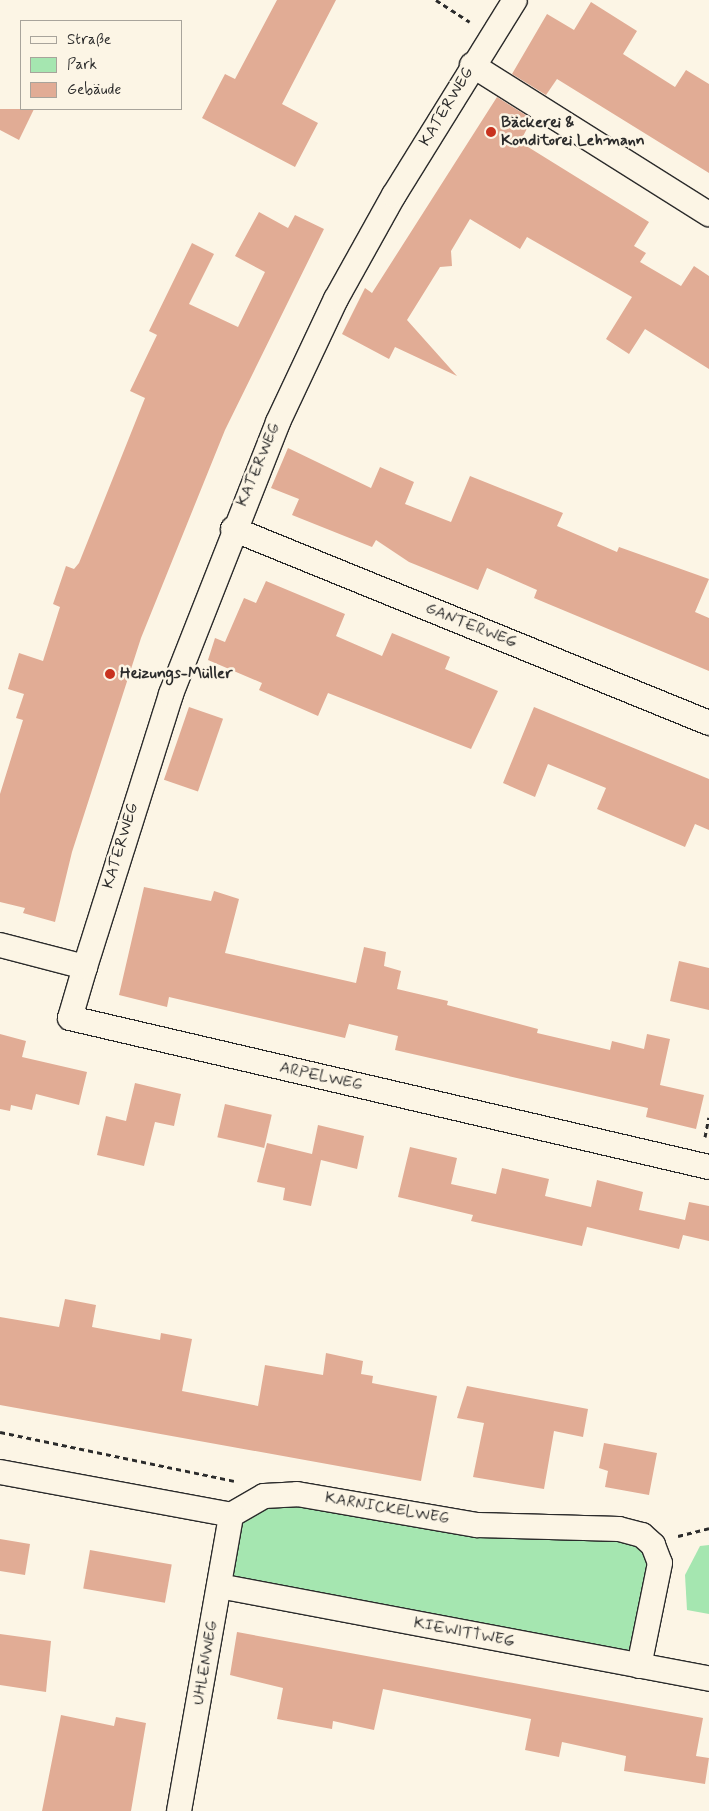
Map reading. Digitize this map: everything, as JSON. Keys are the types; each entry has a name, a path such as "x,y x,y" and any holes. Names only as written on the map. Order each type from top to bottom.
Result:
{"street":[{"name":"KATERWEG","path":"85,967 167,703 233,529 336,299 472,65 515,0"},
{"path":"472,65 709,214"},
{"name":"GANTERWEG","path":"233,529 709,723"},
{"path":"0,945 85,967"},
{"name":"ARPELWEG","path":"85,967 70,1018 709,1167"},
{"path":"0,1472 231,1515"},
{"name":"KARNICKELWEG","path":"231,1515 264,1496 297,1494 477,1525 619,1529 642,1535 653,1545 660,1563 639,1666"},
{"name":"UHLENWEG","path":"179,1811 231,1515"},
{"name":"KIEWITTWEG","path":"220,1586 709,1679"}],"path":[{"path":"436,0 491,36"},
{"path":"0,1432 240,1482"}],"green space":[{"path":"264,1496 619,1529 653,1545 639,1666 220,1586 231,1515"},
{"path":"709,1545 709,1614 687,1610 685,1575 700,1546"}],"building":[{"path":"277,0 336,0 282,104 318,123 295,167 202,118 225,74 235,79"},
{"path":"591,2 637,31 623,54 675,87 686,70 709,84 709,173 557,79 546,95 512,74 547,14 574,30"},
{"path":"497,97 532,119 520,142 649,222 634,246 646,253 640,262 681,286 694,266 709,276 709,369 645,329 629,354 606,339 632,297 527,237 520,249 470,219 451,251 452,266 440,267 407,320 457,376 395,347 389,359 342,334 365,288 372,293"},
{"path":"0,109 34,110 19,140 0,130"},
{"path":"259,212 288,228 295,215 324,229 225,430 141,638 72,852 55,922 23,913 25,908 0,902 0,794 23,720 16,718 24,694 8,689 19,653 43,661 60,607 53,604 66,566 74,569 79,563 145,398 130,391 157,335 149,331 192,243 214,254 189,304 238,327 265,272 235,256"},
{"path":"288,448 371,488 380,467 414,482 405,504 451,522 470,476 563,513 557,526 617,552 619,547 709,579 695,612 709,618 709,671 534,598 537,590 487,568 478,590 409,562 376,540 372,547 292,515 299,499 271,488"},
{"path":"266,581 345,614 336,636 382,656 392,633 450,657 445,669 498,691 471,749 328,693 318,716 259,690 262,683 208,660 215,638 225,642 244,598 256,603"},
{"path":"189,707 223,719 198,792 164,780"},
{"path":"534,707 709,779 709,830 695,824 685,847 597,809 606,788 548,764 535,797 503,783"},
{"path":"144,887 211,901 214,891 239,899 225,953 356,983 364,947 386,952 384,966 401,971 397,989 448,1001 447,1005 538,1029 537,1033 610,1050 612,1041 644,1049 647,1034 670,1039 660,1085 704,1095 696,1129 646,1117 648,1108 395,1050 398,1036 349,1024 345,1038 169,997 167,1007 119,995"},
{"path":"679,961 709,968 709,1010 670,1001"},
{"path":"0,1034 26,1041 22,1057 87,1072 79,1105 36,1094 32,1110 11,1105 10,1111 0,1109"},
{"path":"135,1083 181,1094 174,1126 155,1122 144,1166 97,1155 106,1116 126,1121"},
{"path":"225,1104 272,1115 264,1148 217,1137"},
{"path":"318,1125 364,1136 357,1169 321,1160 311,1206 283,1200 285,1188 257,1182 267,1143 312,1154"},
{"path":"410,1147 457,1158 451,1184 496,1194 502,1168 549,1179 545,1196 591,1207 597,1180 643,1192 639,1210 685,1220 689,1202 709,1206 709,1241 683,1235 679,1249 587,1227 582,1246 471,1221 473,1215 398,1197"},
{"path":"65,1299 96,1305 92,1327 160,1340 161,1333 192,1339 182,1391 258,1406 265,1365 323,1375 326,1353 363,1361 361,1374 373,1376 372,1383 437,1396 421,1481 0,1405 0,1317 59,1327"},
{"path":"467,1386 588,1409 583,1437 554,1431 544,1489 473,1477 484,1423 457,1418"},
{"path":"604,1443 657,1453 649,1495 605,1487 608,1471 599,1468"},
{"path":"0,1539 30,1544 25,1575 0,1571"},
{"path":"90,1550 172,1564 165,1603 83,1588"},
{"path":"237,1632 703,1718 696,1756 709,1758 705,1784 624,1771 626,1756 562,1742 559,1757 525,1750 531,1719 383,1689 374,1730 333,1721 332,1729 277,1719 283,1688 230,1675"},
{"path":"0,1634 51,1641 46,1692 0,1685"},
{"path":"61,1715 114,1726 116,1717 146,1723 131,1811 42,1811"}],"place":[{"name":"Bäckerei & Konditorei Lehmann","path":"491,132"},
{"name":"Heizungs-Müller","path":"110,674"}]}
